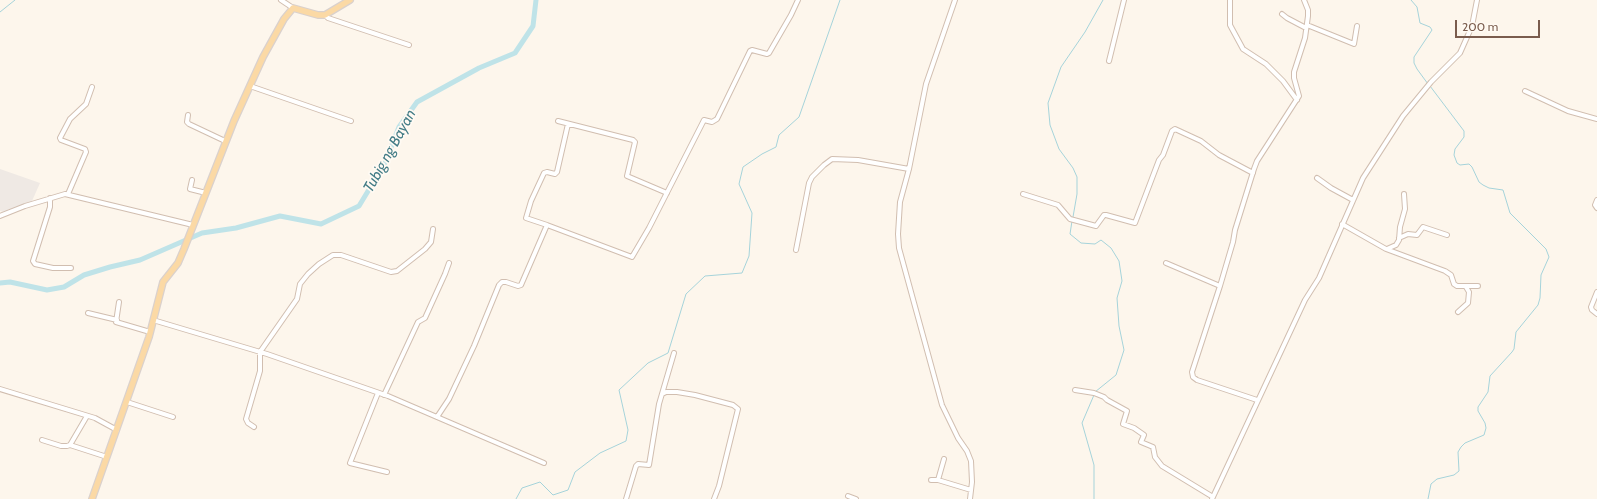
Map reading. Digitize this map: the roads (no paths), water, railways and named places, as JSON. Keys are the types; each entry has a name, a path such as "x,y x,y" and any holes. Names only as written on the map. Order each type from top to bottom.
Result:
{"main road":[{"path":"92,499 150,332 163,282 178,263 226,141 264,55 292,8 318,15 325,15 350,0"}],"street":[{"path":"281,0 292,8"},
{"path":"568,124 557,172 555,174 547,172 544,173 531,201 526,218 632,257 667,193 704,120 712,122 716,119 747,53 752,50 764,54 769,52 791,16 798,0"},
{"path":"955,0 928,78 909,169 900,202 898,234 899,248 942,405 971,461 972,482 970,499"},
{"path":"1109,61 1124,0"},
{"path":"1230,0 1230,25 1243,49 1266,64 1283,81 1297,100"},
{"path":"1257,400 1197,380 1193,377 1192,372 1220,286 1252,173 1257,162 1299,96 1294,78 1294,72 1306,27 1308,10 1304,0"},
{"path":"1075,390 1094,393 1104,397 1127,411 1123,424 1134,428 1144,435 1141,442 1153,447 1155,457 1162,466 1212,498 1305,300 1319,278 1342,224 1370,166 1403,116 1431,82 1460,53 1472,26 1477,0"},
{"path":"1282,14 1306,27 1354,44 1357,26"},
{"path":"325,15 328,18 409,45"},
{"path":"250,86 351,121"},
{"path":"68,194 86,152 85,149 61,140 60,138 70,119 86,104 92,87"},
{"path":"1525,92 1568,111 1597,119"},
{"path":"188,115 187,122 189,124 226,141"},
{"path":"558,121 633,140 635,142 627,176 667,193"},
{"path":"1024,194 1058,204 1070,219 1096,226 1104,215 1135,223 1159,160 1163,155 1172,131 1175,129 1201,141 1219,155 1252,173"},
{"path":"796,250 809,183 812,177 832,159 858,160 909,169"},
{"path":"1318,178 1331,188 1353,200"},
{"path":"192,180 190,189 206,193"},
{"path":"0,216 50,198 68,194 141,214 193,225"},
{"path":"1386,249 1396,245 1399,238 1404,209 1404,194"},
{"path":"50,198 50,207 33,261 35,264 53,268 72,268"},
{"path":"1597,200 1595,205 1597,208"},
{"path":"1342,224 1386,249 1445,271 1452,276 1454,284 1457,286 1478,286"},
{"path":"437,417 450,399 499,285 502,282 518,286 520,284 547,225"},
{"path":"1399,238 1408,234 1417,235 1423,227 1447,235"},
{"path":"254,427 248,423 246,419 260,371 260,352 297,299 300,284 308,274 332,255 341,255 391,272 397,271 425,250 431,242 433,229"},
{"path":"384,395 418,322 425,318 449,263"},
{"path":"1166,263 1220,286"},
{"path":"1458,312 1468,303 1470,292 1466,287"},
{"path":"1597,292 1591,306 1592,310 1597,314"},
{"path":"117,320 119,302"},
{"path":"88,313 117,320 118,323 150,332"},
{"path":"153,320 260,352 384,395 544,463"},
{"path":"626,499 636,466 638,464 649,465 662,394 674,353"},
{"path":"0,389 95,418 117,430"},
{"path":"662,394 666,392 677,392 696,395 733,405 738,409 719,486 714,499"},
{"path":"378,393 350,463 387,472"},
{"path":"126,402 173,417"},
{"path":"70,445 87,416"},
{"path":"42,440 61,446 70,445 107,457"},
{"path":"938,480 944,459"},
{"path":"931,480 938,480 971,490"},
{"path":"848,496 856,499"}],"waterway":[{"path":"0,12 15,0"},
{"name":"Tubig ng Bayan","path":"0,283 10,282 47,290 64,287 84,275 140,260 202,233 236,228 280,216 321,224 359,206 385,163 399,127 417,102 479,68 515,53 533,26 536,0"},
{"path":"516,499 522,488 540,482 553,495 568,490 575,472 600,453 626,441 628,430 619,390 648,363 668,353 686,294 705,276 742,273 749,256 752,213 739,184 743,167 762,154 776,147 779,135 799,117 840,0"},
{"path":"1073,217 1077,194 1077,177 1073,168 1059,149 1050,125 1048,103 1061,67 1085,32 1103,0"},
{"path":"1411,0 1417,7 1420,23 1430,27 1432,30 1414,57 1414,63 1417,69 1428,84"},
{"path":"1428,499 1431,484 1437,479 1454,475 1459,471 1458,452 1461,447 1465,443 1484,435 1486,428 1485,423 1478,411 1478,407 1488,392 1490,376 1512,352 1514,349 1516,332 1538,305 1540,298 1541,275 1549,257 1546,249 1510,213 1503,190 1489,188 1483,185 1479,182 1469,164 1460,165 1457,163 1454,155 1455,149 1464,137 1464,131 1430,86"},
{"path":"1072,221 1070,234 1081,243 1095,244 1101,240 1111,248 1119,261 1122,281 1117,298 1119,326 1124,350 1116,375 1095,392"},
{"path":"1094,395 1082,423 1094,465 1094,499"}]}
